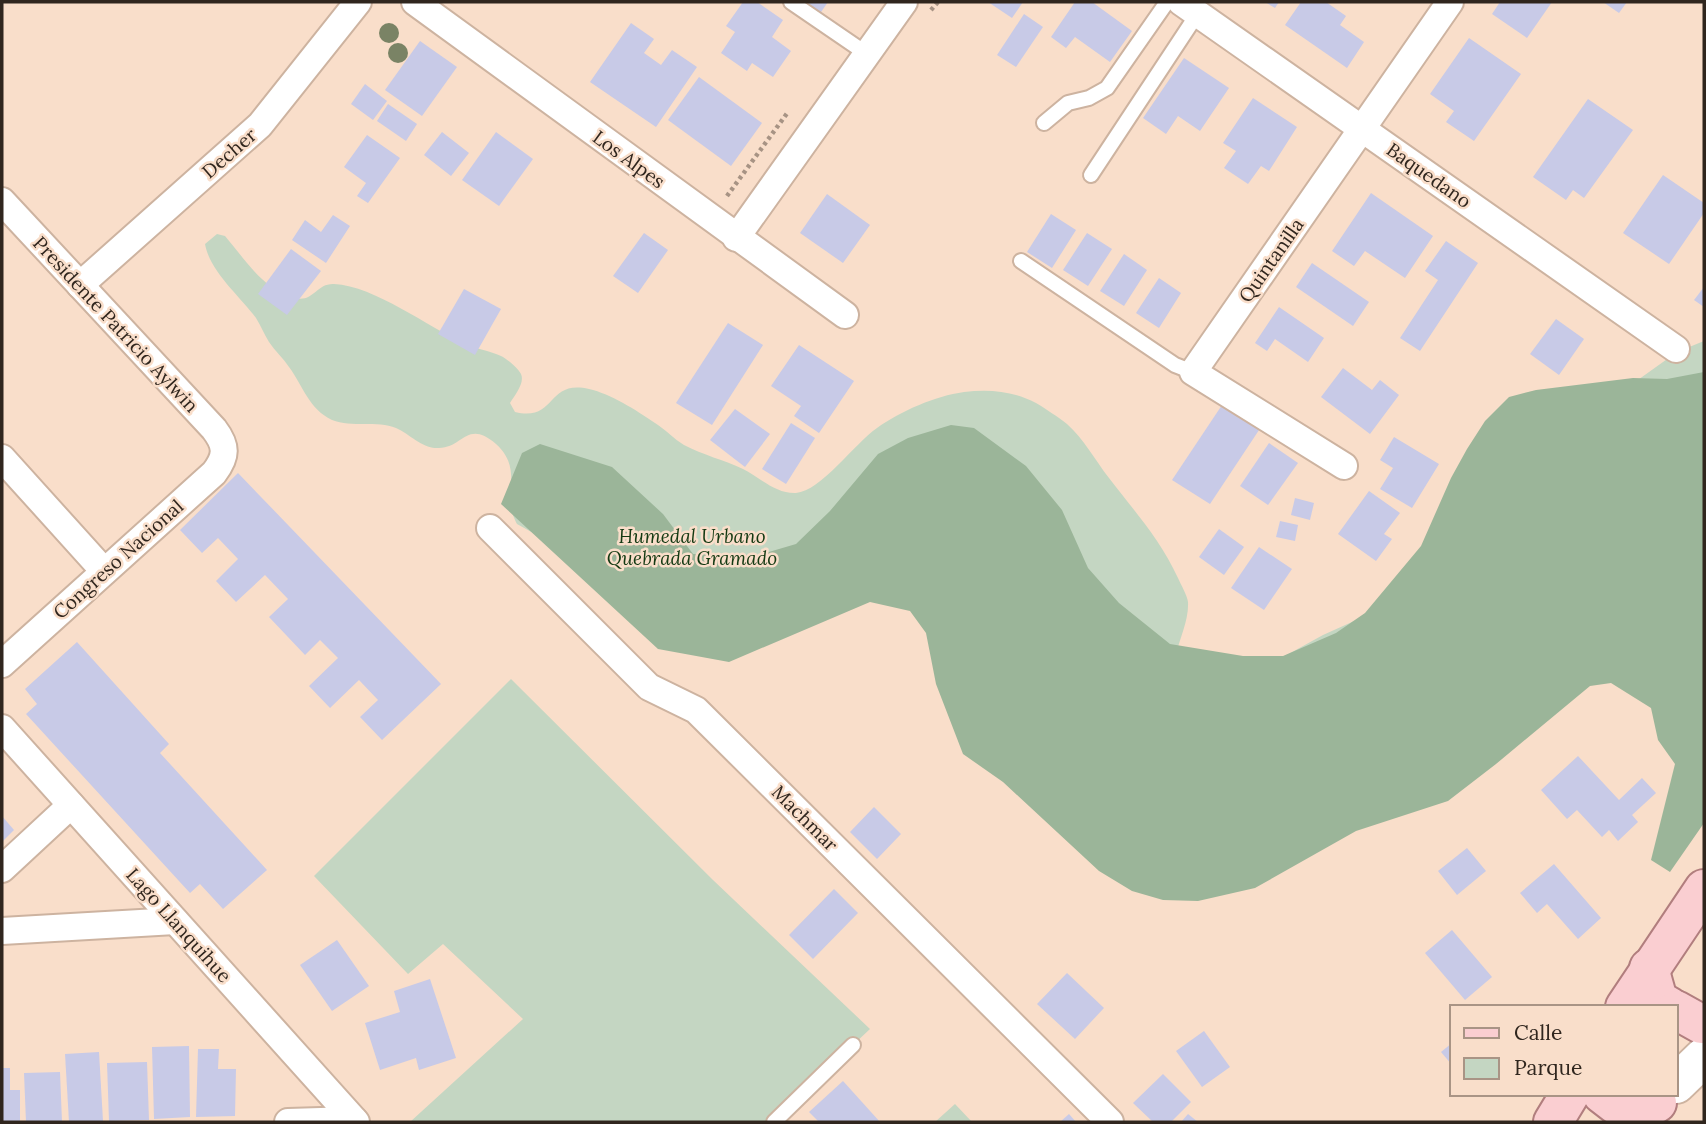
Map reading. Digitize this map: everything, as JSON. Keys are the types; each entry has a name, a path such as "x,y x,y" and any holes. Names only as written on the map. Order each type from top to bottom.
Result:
{"main road":[{"path":"1626,1005 1704,889"},
{"path":"1649,968 1658,1000 1667,1005"},
{"path":"1678,1011 1704,1024"},
{"path":"1678,1082 1704,1057"},
{"path":"1553,1122 1569,1096"},
{"path":"1605,1096 1615,1104 1659,1101"}],"street":[{"name":"Decher","path":"80,285 260,125 358,2"},
{"name":"Los Alpes","path":"415,2 845,315"},
{"path":"736,238 904,2"},
{"name":"Quintanilla","path":"1192,372 1450,2"},
{"name":"Baquedano","path":"1190,8 1676,349"},
{"name":"Presidente Patricio Aylwin","path":"2,201 214,429 223,440 226,450"},
{"path":"1192,372 1344,466"},
{"name":"Congreso Nacional","path":"2,664 214,473 222,463 226,450"},
{"path":"2,457 104,571"},
{"name":"Machmar","path":"490,528 649,687 696,710 1110,1122"},
{"name":"Lago Llanquihue","path":"2,728 355,1121"},
{"path":"2,869 71,805"},
{"path":"2,931 175,921"},
{"path":"288,1122 355,1121"}],"lane":[{"path":"791,2 867,54"},
{"path":"1044,123 1068,103 1089,98 1107,88 1167,2"},
{"path":"1091,175 1190,8"},
{"path":"1021,261 1175,365 1192,372"},
{"path":"774,1122 853,1045"}],"green space":[{"name":"Humedal Urbano Quebrada Gramado","path":"217,234 225,236 262,279 291,297 305,298 328,285 350,286 384,299 465,344 503,357 517,369 522,378 510,403 515,412 538,411 565,390 575,388 597,391 640,413 684,445 743,469 789,493 806,490 816,484 877,428 919,405 953,394 974,391 1001,392 1036,403 1073,430 1163,551 1188,602 1186,622 1176,654 1243,698 1283,657 1363,617 1586,417 1677,352 1704,341 1704,581 1330,762 1016,583 842,601 535,534 517,524 512,511 508,460 496,444 486,437 472,434 447,447 433,448 396,428 381,424 348,424 332,420 318,410 269,342 256,318 213,264 205,244"},
{"path":"1704,372 1704,823 1670,872 1651,860 1675,764 1658,740 1651,708 1611,683 1590,686 1448,801 1356,831 1255,888 1198,901 1163,900 1132,891 1099,871 1003,782 963,754 936,684 926,633 910,611 870,602 729,662 658,649 501,504 522,453 540,444 612,467 663,514 693,554 759,555 796,544 830,511 878,454 908,438 951,425 974,428 1026,466 1062,510 1088,568 1119,603 1170,644 1243,656 1283,656 1336,633 1365,613 1421,546 1467,449 1485,421 1509,397 1536,390 1633,378 1667,379"},
{"path":"511,679 713,880 870,1029 771,1122 410,1122 523,1019 443,944 408,974 314,876"},
{"path":"955,1104 972,1122 935,1122"}],"building":[{"path":"743,2 757,2 783,20 772,37 791,51 773,77 752,63 747,71 721,53 735,32 726,26"},
{"path":"800,2 828,2 819,15"},
{"path":"988,2 1023,2 1012,18"},
{"path":"1075,2 1092,2 1132,31 1110,62 1075,37 1066,48 1051,37"},
{"path":"1265,2 1279,2 1275,8"},
{"path":"1301,2 1326,2 1346,16 1340,25 1364,42 1347,68 1285,25"},
{"path":"1500,2 1552,2 1527,38 1492,14"},
{"path":"1603,2 1627,2 1619,13"},
{"path":"1024,14 1043,27 1016,67 997,55"},
{"path":"631,23 654,39 644,53 661,65 672,50 697,67 656,127 590,82"},
{"path":"1469,38 1521,74 1474,141 1446,122 1454,111 1430,94"},
{"path":"420,41 457,67 422,116 385,90"},
{"path":"1184,58 1229,88 1200,131 1178,116 1166,134 1143,118"},
{"path":"699,77 762,123 731,166 668,120"},
{"path":"365,84 387,101 373,120 351,104"},
{"path":"1253,98 1297,127 1269,171 1261,166 1248,184 1224,168 1236,151 1223,143"},
{"path":"1588,99 1633,130 1584,198 1573,190 1566,200 1533,177"},
{"path":"388,104 417,124 406,141 377,121"},
{"path":"442,132 469,153 451,176 424,155"},
{"path":"496,132 533,159 499,206 462,180"},
{"path":"367,135 400,158 368,203 357,196 366,183 344,167"},
{"path":"1663,175 1704,203 1704,213 1669,264 1623,233"},
{"path":"1371,193 1433,236 1405,278 1365,251 1354,266 1332,251"},
{"path":"827,194 870,225 843,263 800,233"},
{"path":"1051,214 1076,230 1052,268 1027,252"},
{"path":"333,215 350,226 326,263 292,240 305,220 321,232"},
{"path":"644,233 668,250 638,293 613,276"},
{"path":"1087,233 1112,249 1088,286 1063,270"},
{"path":"1446,241 1478,263 1420,351 1400,338 1438,280 1425,271"},
{"path":"291,249 321,271 287,315 258,294"},
{"path":"1124,254 1147,270 1124,306 1100,291"},
{"path":"1312,263 1369,302 1353,326 1296,287"},
{"path":"1159,278 1181,293 1159,328 1136,313"},
{"path":"1704,287 1704,307 1694,300"},
{"path":"464,289 501,309 475,355 438,334"},
{"path":"1279,307 1324,338 1308,362 1275,339 1267,351 1255,343"},
{"path":"1556,319 1584,339 1559,375 1530,354"},
{"path":"728,323 763,345 712,425 676,403"},
{"path":"799,345 854,381 819,433 794,416 801,406 771,386"},
{"path":"1343,368 1372,390 1380,380 1399,395 1370,434 1321,397"},
{"path":"1226,399 1263,424 1210,504 1172,480"},
{"path":"735,409 770,434 745,467 710,440"},
{"path":"791,423 815,438 786,484 762,469"},
{"path":"1394,437 1439,464 1412,508 1380,489 1393,468 1380,460"},
{"path":"1269,443 1298,463 1268,505 1240,486"},
{"path":"238,473 441,684 382,740 360,717 378,700 359,680 330,708 309,686 338,658 320,640 305,655 269,617 288,599 265,575 236,602 216,581 238,559 218,538 202,553 180,530"},
{"path":"1369,491 1400,513 1384,534 1392,539 1376,561 1338,534"},
{"path":"1295,498 1314,503 1310,520 1291,515"},
{"path":"1280,521 1298,525 1295,541 1276,537"},
{"path":"1219,529 1244,547 1224,575 1199,557"},
{"path":"1259,547 1292,569 1264,610 1231,588"},
{"path":"77,642 169,744 160,753 267,870 223,909 200,884 190,893 26,714 37,704 25,689"},
{"path":"1578,756 1619,800 1642,778 1656,793 1632,815 1638,822 1618,841 1609,830 1602,837 1577,810 1567,819 1541,790"},
{"path":"874,807 901,834 877,859 850,832"},
{"path":"2,816 14,830 2,842"},
{"path":"1467,848 1486,871 1457,895 1438,871"},
{"path":"1554,864 1601,918 1578,939 1547,904 1537,913 1520,893"},
{"path":"834,889 858,913 813,959 789,935"},
{"path":"1452,930 1492,977 1465,1000 1425,953"},
{"path":"337,940 369,986 332,1011 300,965"},
{"path":"1067,973 1104,1008 1075,1039 1037,1004"},
{"path":"430,979 456,1058 419,1070 416,1058 380,1070 365,1023 400,1012 394,991"},
{"path":"1204,1031 1230,1067 1202,1087 1176,1051"},
{"path":"1450,1045 1450,1063 1441,1052"},
{"path":"189,1046 190,1117 154,1119 152,1047"},
{"path":"198,1049 219,1049 218,1069 236,1069 235,1116 196,1117"},
{"path":"99,1052 103,1121 69,1122 65,1054"},
{"path":"147,1062 149,1120 109,1121 107,1063"},
{"path":"2,1068 10,1068 10,1090 20,1090 20,1122 2,1122"},
{"path":"60,1072 62,1122 26,1122 24,1073"},
{"path":"1163,1074 1191,1102 1171,1122 1153,1122 1133,1103"},
{"path":"843,1081 880,1122 819,1122 809,1112"},
{"path":"1069,1114 1076,1122 1060,1122"},
{"path":"1188,1114 1198,1122 1181,1122"}]}
